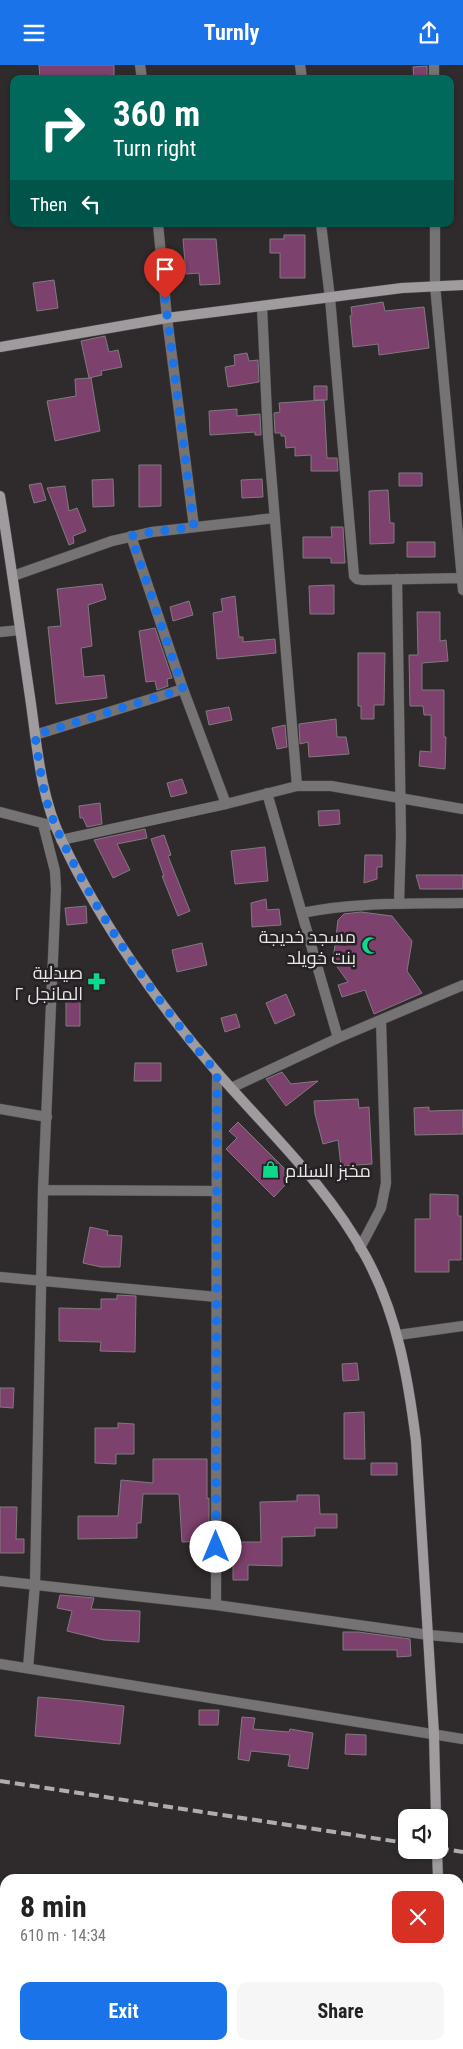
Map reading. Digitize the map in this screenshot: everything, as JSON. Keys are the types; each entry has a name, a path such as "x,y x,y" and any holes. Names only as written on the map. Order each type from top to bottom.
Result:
{"street":[{"path":"158,227 167,318 194,527"},
{"path":"321,227 330,297 354,576 363,581 462,577"},
{"path":"435,227 435,285 462,559 463,590"},
{"path":"0,347 167,318 435,285 463,285"},
{"path":"262,307 268,436 297,786"},
{"path":"0,496 46,799 61,840 90,896 127,953 191,1041 217,1073 314,1180 339,1213 360,1248 383,1293 398,1335 410,1395 416,1441 434,1734 436,1809"},
{"path":"13,576 131,536 276,518"},
{"path":"131,536 183,689 226,804"},
{"path":"396,579 400,797 399,904"},
{"path":"0,632 20,630"},
{"path":"35,735 183,689"},
{"path":"61,840 226,804 297,786 331,786 463,809"},
{"path":"267,793 338,1038"},
{"path":"0,812 56,826"},
{"path":"28,1668 35,1584 43,1190 56,889 55,871 43,823"},
{"path":"302,913 328,907 463,903"},
{"path":"231,1088 338,1038 463,985"},
{"path":"360,1248 381,1208 386,1183 381,1021"},
{"path":"216,1605 217,1073"},
{"path":"0,1109 47,1117"},
{"path":"43,1190 216,1191"},
{"path":"0,1277 217,1297"},
{"path":"398,1335 463,1327"},
{"path":"0,1581 216,1605 428,1635 463,1638"},
{"path":"0,1664 463,1739"},
{"path":"437,1859 438,1874"}],"building":[{"path":"39,65 114,65 114,75 40,75"},
{"path":"427,66 427,75 414,75 413,67"},
{"path":"284,235 305,235 305,278 280,278 280,253 270,253 270,239 284,239"},
{"path":"183,239 216,239 220,284 200,285 199,273 186,274"},
{"path":"54,280 58,308 37,311 33,283"},
{"path":"383,302 385,311 424,307 429,348 379,355 378,344 353,347 351,307"},
{"path":"105,336 109,352 118,350 122,367 101,371 102,375 89,378 81,341"},
{"path":"247,353 249,361 258,360 259,382 228,387 225,367 235,365 234,355"},
{"path":"91,378 100,431 55,441 47,401 76,396 75,379"},
{"path":"314,386 327,386 327,400 314,400"},
{"path":"324,400 327,458 337,458 338,471 311,471 311,455 295,456 295,447 286,448 285,436 281,436 281,433 275,433 274,413 280,412 279,403"},
{"path":"237,409 237,416 260,414 261,435 255,435 255,432 210,435 209,411"},
{"path":"139,465 161,465 161,506 139,507"},
{"path":"399,473 422,473 422,486 399,486"},
{"path":"113,479 114,506 93,507 92,480"},
{"path":"262,479 263,497 242,498 241,480"},
{"path":"41,483 46,500 34,503 29,485"},
{"path":"65,486 69,511 77,508 86,531 73,536 74,543 69,545 47,488"},
{"path":"388,490 390,523 394,523 394,543 370,544 369,491"},
{"path":"331,527 343,527 345,563 331,563 331,558 303,558 303,537 332,537"},
{"path":"407,542 435,542 435,557 407,557"},
{"path":"102,584 106,599 88,605 92,646 81,648 84,677 104,675 107,698 56,704 48,627 61,626 57,589"},
{"path":"334,585 334,614 310,614 309,586"},
{"path":"235,596 239,637 243,637 243,642 275,639 276,653 217,659 213,613 223,611 221,599"},
{"path":"189,601 193,615 173,621 170,607"},
{"path":"417,612 440,612 440,641 446,640 448,661 422,663 422,690 444,690 445,769 419,766 420,751 431,752 431,715 424,715 423,706 410,706 409,655 418,655"},
{"path":"155,628 172,678 167,679 168,686 157,690 155,681 146,682 139,631"},
{"path":"358,653 385,653 384,705 374,705 374,719 361,719 361,706 358,706"},
{"path":"229,707 232,720 209,725 206,711"},
{"path":"336,719 337,737 346,737 349,754 309,757 308,742 300,744 299,724"},
{"path":"285,725 287,747 277,749 272,728"},
{"path":"182,779 187,793 171,797 167,783"},
{"path":"100,803 102,824 87,827 83,818 80,818 79,806"},
{"path":"339,810 340,824 319,826 318,811"},
{"path":"145,829 147,838 117,844 130,870 113,878 94,840"},
{"path":"164,835 171,855 168,856 190,911 178,916 162,876 164,876 151,839"},
{"path":"265,847 268,881 235,884 231,851"},
{"path":"365,855 382,855 382,867 377,867 377,879 364,883"},
{"path":"416,875 463,875 463,889 420,889"},
{"path":"266,899 267,910 279,909 281,925 252,927 251,903"},
{"path":"86,906 87,923 67,925 65,908"},
{"path":"361,912 392,916 412,941 407,971 422,993 374,1014 365,990 342,997 338,985 348,982 333,961 338,920 344,914"},
{"path":"202,943 207,965 177,972 172,950"},
{"path":"286,994 295,1015 275,1024 266,1003"},
{"path":"66,995 80,995 80,1026 66,1026"},
{"path":"236,1014 240,1027 225,1032 221,1018"},
{"path":"135,1063 161,1063 161,1081 134,1081"},
{"path":"282,1072 291,1084 318,1081 286,1106 266,1079"},
{"path":"358,1099 359,1108 369,1107 372,1164 341,1166 338,1140 323,1144 315,1114 314,1101"},
{"path":"429,1107 429,1111 463,1110 463,1134 415,1135 414,1108"},
{"path":"238,1122 284,1168 285,1185 274,1197 226,1149 237,1138 229,1131"},
{"path":"430,1194 458,1195 458,1216 461,1216 461,1260 449,1260 449,1272 415,1272 415,1219 430,1219"},
{"path":"90,1227 108,1231 107,1235 122,1236 120,1267 101,1267 83,1263"},
{"path":"117,1295 136,1296 135,1352 100,1351 101,1342 59,1341 59,1308 101,1309 101,1299 117,1299"},
{"path":"357,1363 359,1380 343,1381 342,1364"},
{"path":"0,1388 14,1388 13,1408 0,1407"},
{"path":"364,1412 365,1459 344,1459 344,1413"},
{"path":"118,1423 134,1424 134,1454 116,1454 116,1464 95,1463 95,1428 118,1428"},
{"path":"153,1459 207,1459 209,1541 182,1542 179,1494 143,1494 141,1523 137,1523 137,1538 78,1539 78,1516 118,1516 121,1480 153,1483"},
{"path":"371,1463 397,1463 397,1475 371,1475"},
{"path":"297,1495 319,1495 320,1514 337,1514 337,1528 315,1528 315,1536 282,1537 282,1566 248,1565 248,1580 233,1580 233,1559 239,1559 239,1542 261,1542 260,1502 297,1501"},
{"path":"0,1507 17,1507 16,1539 24,1539 24,1553 0,1553"},
{"path":"60,1595 94,1598 91,1609 140,1611 139,1642 104,1640 67,1631 72,1611 57,1608"},
{"path":"343,1632 358,1632 410,1639 411,1656 397,1657 397,1650 343,1650"},
{"path":"38,1697 124,1706 120,1744 35,1736"},
{"path":"199,1710 219,1710 218,1725 199,1725"},
{"path":"242,1717 255,1718 253,1729 289,1732 290,1729 313,1733 308,1769 288,1766 290,1755 251,1751 249,1761 238,1759"},
{"path":"346,1734 366,1735 366,1755 345,1754"}],"railway":[{"path":"0,1781 398,1842"},
{"path":"448,1850 463,1852"}],"place":[{"name":"مسجد خديجة بنت خويلد","path":"370,946"},
{"name":"صيدلية المانجل ٢","path":"97,982"},
{"name":"مخبز السلام","path":"271,1170"}],"route":[{"path":"165,299 194,527 131,536 183,689 35,735 46,799 61,840 90,896 164,1006 217,1073 216,1547"}]}
